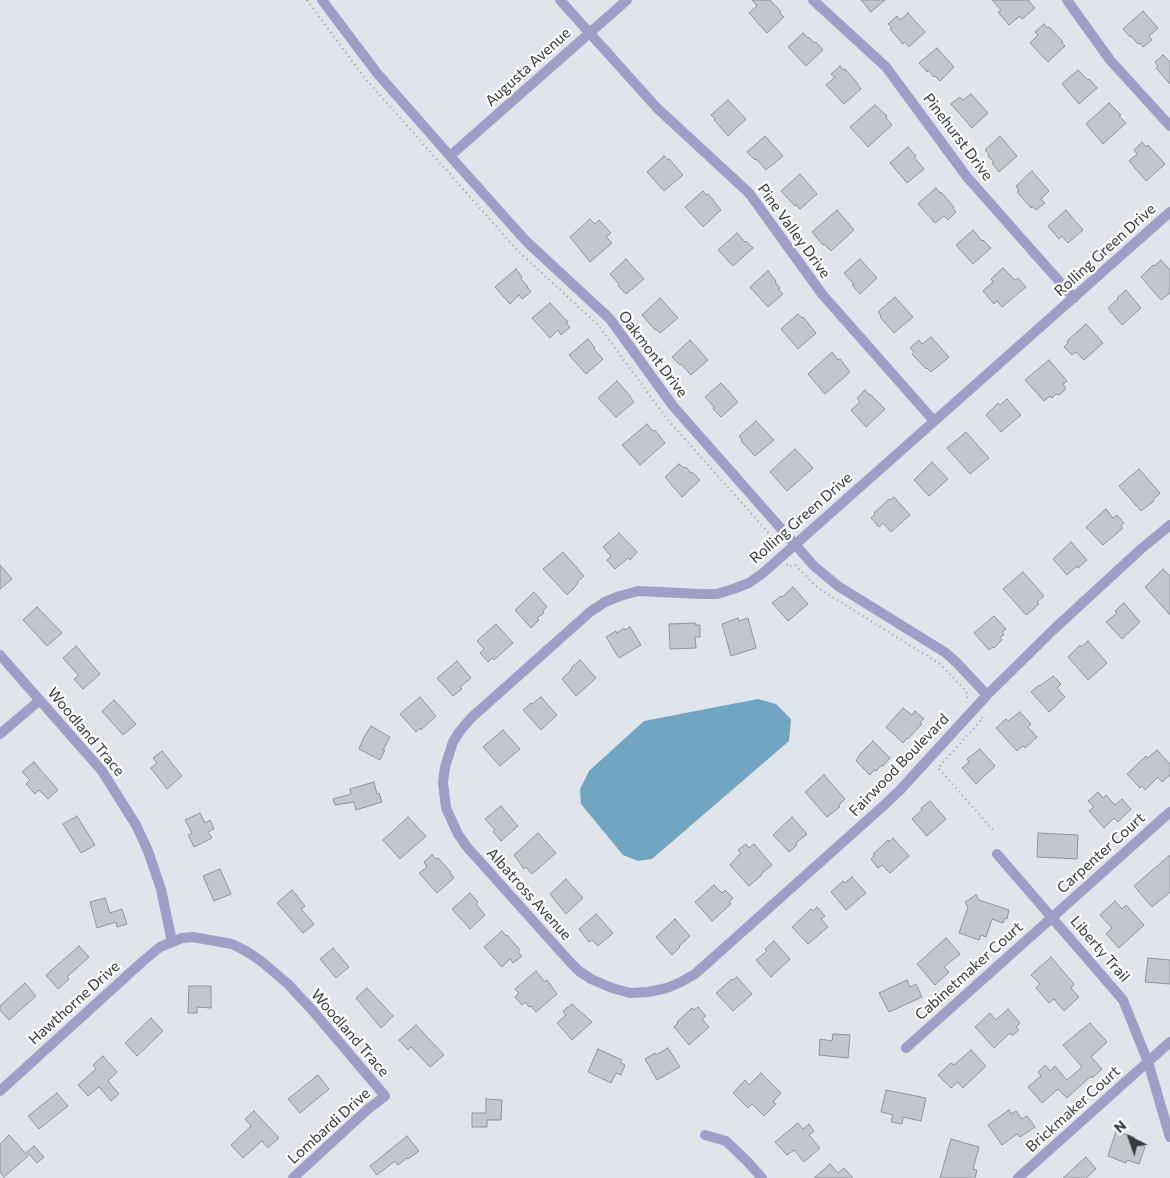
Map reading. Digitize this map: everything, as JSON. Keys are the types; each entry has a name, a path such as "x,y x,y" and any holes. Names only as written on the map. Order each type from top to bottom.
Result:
{"street":[{"name":"Oakmont Drive","path":"322,0 377,73 526,241 610,319 673,406 814,566 838,586 946,652 987,695"},
{"name":"Pine Valley Drive","path":"560,0 657,108 749,193 822,294 934,421"},
{"name":"Augusta Avenue","path":"450,156 627,0"},
{"name":"Pinehurst Drive","path":"813,0 886,67 967,177 1074,298"},
{"path":"1067,0 1110,60 1170,126"},
{"name":"Rolling Green Drive","path":"443,782 445,767 453,742 471,718 598,607 620,596 638,591 716,594 749,583 763,573 1170,212"},
{"name":"Fairwood Boulevard","path":"630,993 667,988 695,974 881,808 901,789 987,695 1053,630 1141,549 1170,525"},
{"name":"Woodland Trace","path":"0,654 102,771 136,825 148,851 161,889 172,942 182,938 193,937 232,944 246,951 288,984 385,1096"},
{"path":"0,734 40,700"},
{"name":"Albatross Avenue","path":"443,782 446,808 458,834 474,854 580,971 591,979 630,993"},
{"name":"Carpenter Court","path":"1052,917 1170,812"},
{"name":"Liberty Trail","path":"997,854 1123,1000 1148,1062 1170,1137"},
{"name":"Cabinetmaker Court","path":"906,1048 1052,917"},
{"name":"Hawthorne Drive","path":"0,1092 142,962 160,947 172,942"},
{"name":"Brickmaker Court","path":"1018,1178 1170,1042"},
{"name":"Lombardi Drive","path":"293,1178 368,1109 385,1096"},
{"path":"705,1135 726,1141 762,1178"}],"path":[{"path":"307,0 364,78 517,250 598,325 662,412 774,539 776,543 773,548 776,552"},
{"path":"786,563 789,566 796,565 818,588 940,664 965,690 968,695 966,701 969,704"},
{"path":"980,715 983,718 938,768 993,830"}],"water":[{"path":"758,699 776,704 791,719 789,741 652,859 638,861 623,855 581,804 580,789 589,771 644,721"}],"building":[{"path":"752,0 770,0 784,17 767,33 749,13 757,6"},
{"path":"861,0 885,0 871,12"},
{"path":"992,0 1028,0 1035,8 1022,19 1020,16 1009,25 998,12 1001,10"},
{"path":"1143,11 1158,28 1149,36 1152,40 1143,47 1123,29"},
{"path":"908,13 925,32 909,47 905,42 903,44 888,24 897,16 900,20"},
{"path":"1044,24 1047,28 1049,27 1065,46 1048,62 1030,43 1038,35 1035,32"},
{"path":"803,33 814,43 816,42 823,50 806,66 788,47"},
{"path":"937,48 954,67 940,81 928,70 927,72 919,63"},
{"path":"1163,55 1170,62 1170,84 1156,68 1158,66 1155,62"},
{"path":"840,66 843,70 845,69 861,89 844,104 826,85 835,77 831,74"},
{"path":"1078,70 1097,88 1079,104 1062,84"},
{"path":"971,94 988,113 972,128 951,104 960,97 963,100"},
{"path":"728,100 746,119 728,136 711,115"},
{"path":"1109,103 1126,123 1103,144 1086,124"},
{"path":"875,105 887,116 886,118 892,125 868,147 850,127"},
{"path":"765,136 783,156 766,170 747,152"},
{"path":"1000,136 1017,156 999,172 985,150"},
{"path":"1142,142 1146,147 1148,145 1165,164 1146,181 1129,161 1137,154 1134,150"},
{"path":"908,147 924,169 907,183 890,163"},
{"path":"664,156 683,175 664,191 647,172"},
{"path":"1032,171 1049,191 1041,199 1045,203 1036,210 1032,206 1031,208 1017,192 1019,191 1016,186"},
{"path":"800,174 817,194 800,209 781,191"},
{"path":"936,188 954,207 956,212 948,220 944,216 935,223 918,204"},
{"path":"703,191 706,195 708,194 721,210 703,227 685,207"},
{"path":"837,210 854,230 831,251 812,232"},
{"path":"1066,210 1083,230 1068,243 1062,236 1059,239 1048,226"},
{"path":"590,219 595,224 599,220 611,233 606,237 612,243 590,262 570,237"},
{"path":"973,230 991,248 973,264 956,245"},
{"path":"737,233 753,248 733,266 718,250"},
{"path":"626,259 644,279 626,294 610,274"},
{"path":"860,259 877,278 860,294 844,273"},
{"path":"1161,260 1170,270 1170,293 1161,300 1141,277"},
{"path":"1003,268 1015,280 1018,278 1026,287 1002,307 997,301 994,304 983,291 993,282 991,279"},
{"path":"516,269 531,292 522,299 519,295 510,304 495,287"},
{"path":"768,271 783,294 768,307 750,287"},
{"path":"1126,290 1141,308 1122,325 1108,308"},
{"path":"895,297 913,317 894,333 878,312"},
{"path":"660,298 678,318 660,333 642,315"},
{"path":"550,303 568,322 566,323 570,327 561,335 558,330 550,338 532,318"},
{"path":"798,314 803,317 816,333 798,349 781,329"},
{"path":"1086,324 1103,343 1084,360 1076,352 1072,355 1064,347 1068,343 1067,341"},
{"path":"931,337 949,357 931,372 912,354 914,352 910,348 919,340 922,344"},
{"path":"588,339 603,359 586,374 569,355"},
{"path":"690,340 708,360 691,375 672,357"},
{"path":"832,352 850,372 825,394 808,374"},
{"path":"1049,360 1067,381 1063,384 1066,389 1059,395 1056,394 1052,398 1050,396 1044,401 1025,380"},
{"path":"617,381 634,402 616,417 598,398"},
{"path":"721,383 738,402 721,417 705,397"},
{"path":"865,390 885,409 866,427 851,410 860,402 857,398"},
{"path":"1007,399 1021,415 1001,432 986,415 998,403 1000,405"},
{"path":"756,421 774,440 755,456 741,441 739,436"},
{"path":"647,424 653,431 655,430 665,443 640,465 622,445"},
{"path":"966,432 989,458 970,474 947,448"},
{"path":"795,449 813,468 787,491 770,472"},
{"path":"932,462 948,479 929,496 914,480"},
{"path":"679,464 684,468 686,467 700,480 682,497 665,477"},
{"path":"1139,469 1160,493 1154,501 1141,511 1119,486"},
{"path":"894,497 910,515 891,532 883,523 879,527 871,518 889,499"},
{"path":"1106,509 1113,518 1117,515 1124,523 1121,526 1123,528 1103,545 1086,527"},
{"path":"619,533 637,552 630,560 628,558 615,569 607,560 611,556 603,547"},
{"path":"1071,542 1087,560 1067,575 1053,559"},
{"path":"563,552 584,576 567,595 543,569"},
{"path":"0,565 12,579 0,589"},
{"path":"1163,569 1170,576 1170,615 1145,587"},
{"path":"1023,572 1044,596 1037,602 1039,604 1026,615 1003,589"},
{"path":"793,587 808,604 788,621 772,603"},
{"path":"534,592 547,607 543,611 544,613 537,618 539,620 531,628 515,610"},
{"path":"1124,603 1140,622 1122,639 1106,622 1117,613 1115,611"},
{"path":"37,607 62,633 47,646 23,620"},
{"path":"994,616 1006,629 1002,632 1004,635 1000,637 1002,640 989,650 974,633"},
{"path":"738,618 739,621 748,618 756,648 731,656 722,624"},
{"path":"695,623 695,625 700,625 700,637 695,637 696,648 670,649 669,624"},
{"path":"496,624 513,643 494,660 492,658 488,662 480,653 484,649 477,641"},
{"path":"630,627 641,645 619,658 606,637 616,631 617,633 624,628 625,630"},
{"path":"1088,641 1107,663 1088,680 1068,657 1080,645 1081,647"},
{"path":"76,646 100,674 83,689 74,679 79,676 63,658"},
{"path":"580,660 596,678 576,696 562,679"},
{"path":"457,661 471,678 453,696 437,678"},
{"path":"1053,676 1061,684 1057,688 1065,697 1049,712 1031,692"},
{"path":"420,697 436,716 421,730 420,728 416,732 400,714"},
{"path":"541,697 557,715 541,730 523,710"},
{"path":"114,700 136,724 123,735 102,711"},
{"path":"903,708 912,715 915,711 924,719 920,722 922,724 903,743 886,727"},
{"path":"1020,712 1031,724 1028,727 1037,737 1025,748 1023,746 1017,751 996,728 1006,719 1008,721"},
{"path":"371,726 390,737 380,760 359,749"},
{"path":"503,730 520,749 500,766 483,747"},
{"path":"873,741 890,758 883,766 876,771 874,770 870,775 856,761"},
{"path":"980,749 995,766 976,784 962,768 969,762 967,759"},
{"path":"1157,750 1170,764 1170,775 1162,782 1158,777 1145,790 1142,786 1140,788 1127,774 1146,756 1148,758"},
{"path":"162,751 182,776 167,789 151,768 157,763 153,758"},
{"path":"34,762 58,790 48,799 39,790 35,794 26,784 30,780 22,772"},
{"path":"824,775 845,799 838,806 840,807 827,817 805,792"},
{"path":"374,782 377,794 379,793 382,802 356,810 354,802 335,805 333,799 351,794 350,789"},
{"path":"1098,792 1103,798 1106,795 1115,805 1122,799 1131,809 1118,822 1114,818 1104,828 1089,811 1094,807 1088,801"},
{"path":"930,801 946,819 927,836 912,819"},
{"path":"501,806 518,826 501,841 493,832 495,830 485,819"},
{"path":"200,813 205,823 210,820 214,829 208,832 212,838 194,847 188,835 192,833 185,820"},
{"path":"77,816 95,845 81,853 63,824"},
{"path":"408,817 426,836 400,859 383,840"},
{"path":"792,817 807,834 789,852 773,835"},
{"path":"538,833 556,853 532,874 526,867 524,869 514,855"},
{"path":"1038,833 1078,835 1077,859 1037,857"},
{"path":"893,838 909,856 890,873 882,865 878,868 871,859 874,856 873,854 888,840 889,842"},
{"path":"746,844 749,848 754,844 772,865 749,886 730,865 741,853 738,850"},
{"path":"432,855 436,859 438,858 454,878 437,893 419,873 427,867 424,862"},
{"path":"1170,855 1170,892 1152,907 1134,886"},
{"path":"220,869 231,894 214,901 203,876"},
{"path":"852,877 866,893 846,910 831,892 843,881 845,883"},
{"path":"566,879 583,898 566,914 550,894"},
{"path":"714,885 722,893 725,890 733,898 729,902 731,904 712,921 695,902"},
{"path":"292,890 305,906 301,909 314,924 303,933 277,903"},
{"path":"470,893 478,902 476,904 485,915 470,929 452,909"},
{"path":"976,895 979,900 1009,910 1007,919 1005,918 1003,923 992,919 986,937 981,935 979,940 959,933 968,907 965,902"},
{"path":"105,898 110,913 122,909 127,924 117,927 116,922 97,928 90,902"},
{"path":"1115,901 1122,909 1126,905 1144,925 1119,948 1106,934 1112,928 1100,915"},
{"path":"817,907 825,916 821,919 828,927 808,944 792,927 811,909 813,911"},
{"path":"596,914 613,933 598,946 592,940 589,942 579,929"},
{"path":"675,919 690,936 672,955 656,937"},
{"path":"502,931 520,950 518,952 522,956 513,963 510,959 502,967 484,947"},
{"path":"946,938 960,954 944,967 949,972 935,985 917,964"},
{"path":"774,941 790,959 771,977 756,960 767,951 765,949"},
{"path":"79,946 89,957 67,977 69,979 58,989 46,975"},
{"path":"333,948 349,967 336,978 320,959"},
{"path":"1051,957 1074,984 1071,988 1079,997 1064,1011 1054,999 1049,1003 1036,988 1040,984 1031,975"},
{"path":"1148,958 1170,960 1170,984 1145,982"},
{"path":"536,971 545,982 547,980 557,994 536,1012 525,1002 522,1005 515,997 519,993 515,989"},
{"path":"737,977 752,994 733,1011 716,993"},
{"path":"907,980 910,987 916,984 922,997 889,1012 879,993"},
{"path":"25,983 36,996 9,1020 0,1010 0,1006"},
{"path":"189,986 211,986 211,1008 197,1007 197,1013 188,1013"},
{"path":"367,988 393,1016 381,1028 356,998"},
{"path":"572,1004 592,1022 572,1040 557,1023 566,1015 563,1011"},
{"path":"698,1007 706,1016 702,1019 709,1027 689,1045 674,1027 692,1008 694,1010"},
{"path":"1008,1009 1020,1023 1016,1027 1019,1030 1012,1036 1010,1033 994,1048 975,1027 990,1013 996,1020"},
{"path":"151,1018 163,1031 137,1056 125,1043"},
{"path":"1090,1023 1107,1042 1091,1057 1102,1069 1092,1078 1091,1076 1067,1098 1058,1089 1042,1103 1028,1087 1041,1076 1038,1072 1045,1065 1050,1071 1055,1066 1067,1080 1082,1067 1063,1045"},
{"path":"416,1025 444,1055 430,1067 411,1047 408,1050 399,1040"},
{"path":"833,1034 850,1035 848,1058 819,1055 820,1039 832,1041"},
{"path":"668,1048 680,1067 657,1080 645,1059"},
{"path":"598,1049 622,1060 620,1062 625,1065 621,1075 616,1073 611,1083 588,1072"},
{"path":"971,1050 986,1066 963,1088 958,1082 951,1088 938,1075 951,1063 954,1065"},
{"path":"103,1056 117,1072 108,1081 119,1094 111,1101 99,1087 88,1096 78,1085 96,1069 93,1065"},
{"path":"761,1073 781,1093 773,1102 776,1104 764,1116 752,1104 748,1108 733,1093 745,1080 749,1085"},
{"path":"318,1075 329,1089 300,1113 288,1099"},
{"path":"886,1090 926,1098 921,1121 903,1117 902,1124 891,1122 893,1115 881,1112"},
{"path":"57,1093 68,1106 39,1129 28,1116"},
{"path":"486,1099 502,1100 501,1120 487,1120 487,1127 472,1127 472,1113 486,1113"},
{"path":"1009,1110 1011,1114 1016,1111 1022,1119 1027,1116 1035,1127 1020,1137 1017,1134 1002,1145 988,1125"},
{"path":"254,1111 279,1138 268,1148 262,1141 243,1158 231,1145 251,1126 245,1119"},
{"path":"798,1123 803,1129 809,1124 814,1131 809,1135 820,1148 804,1162 794,1150 787,1155 775,1142"},
{"path":"1116,1131 1134,1137 1132,1143 1145,1147 1139,1164 1127,1160 1126,1163 1108,1156"},
{"path":"9,1135 28,1156 4,1177 0,1172 0,1144"},
{"path":"407,1136 419,1151 398,1165 395,1161 377,1175 370,1166"},
{"path":"951,1139 979,1147 973,1169 977,1170 975,1178 940,1178"},
{"path":"34,1146 44,1157 37,1163 27,1152"},
{"path":"1086,1157 1096,1169 1086,1178 1063,1178"},
{"path":"830,1164 838,1173 844,1168 853,1178 814,1178"}]}
